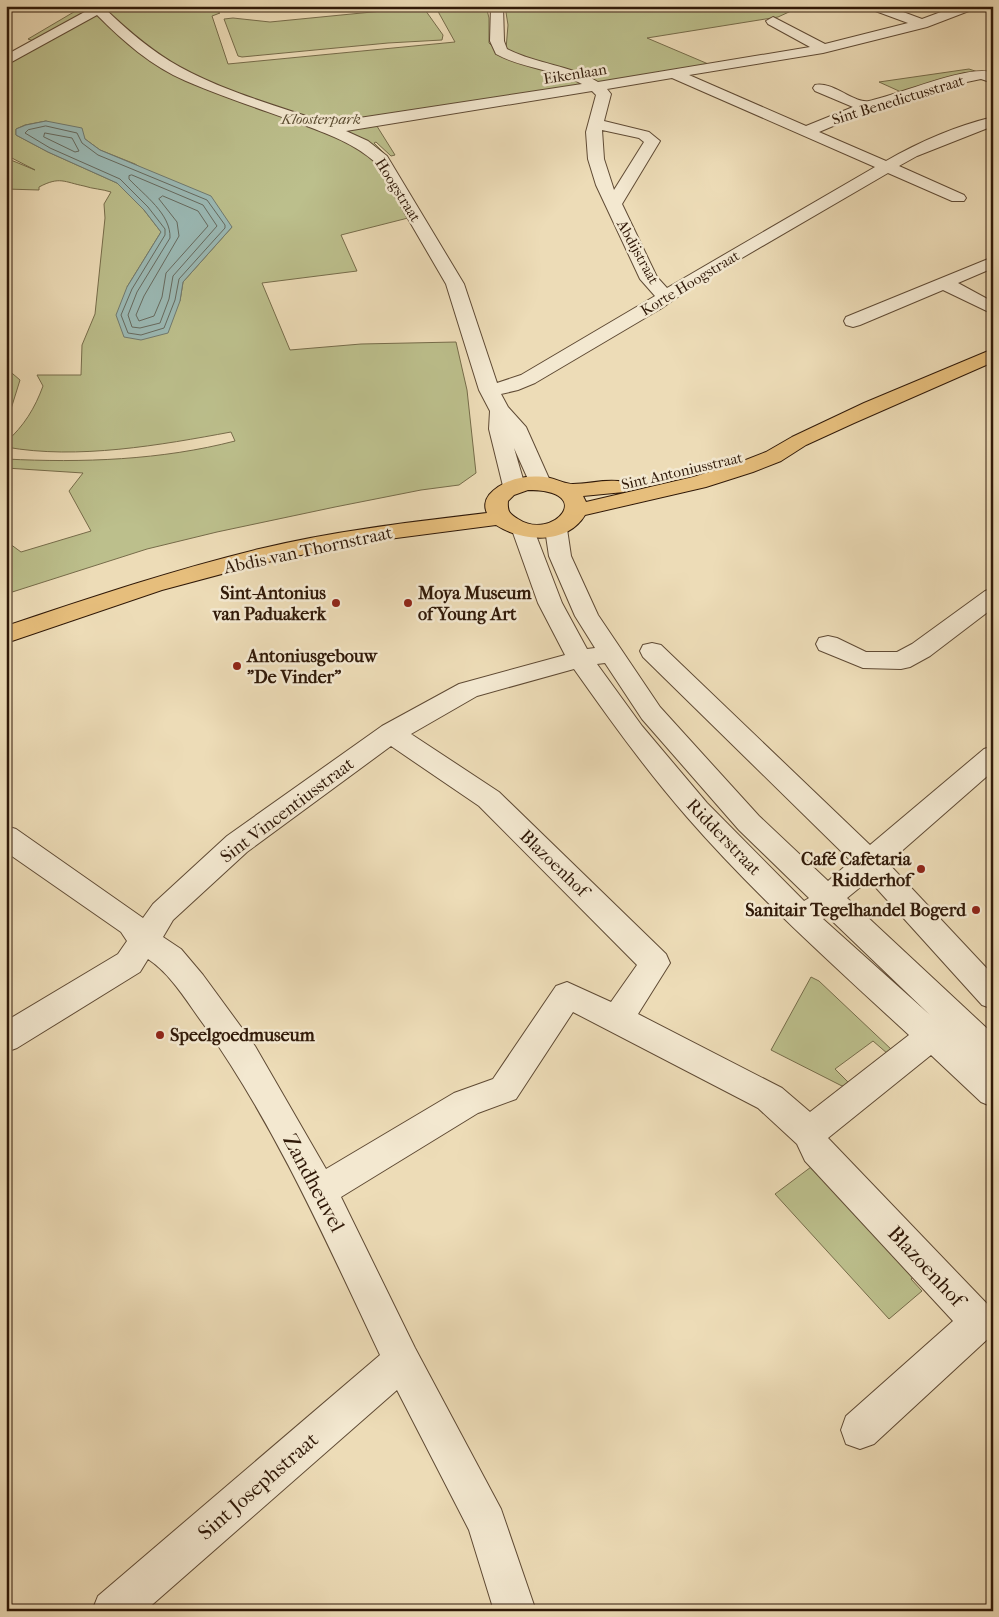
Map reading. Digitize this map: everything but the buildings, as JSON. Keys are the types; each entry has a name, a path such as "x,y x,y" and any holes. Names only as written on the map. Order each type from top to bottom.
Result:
{"main road":[{"name":"Sint Antoniusstraat","path":"576,511 713,478 770,458 796,442 993,355"},
{"name":"Sint Antoniusstraat","path":"566,491 600,489 664,478 796,442"},
{"path":"540,483 559,487 573,497 576,511 573,518 556,529 546,531 523,530 513,527 497,510 502,493 514,486 540,483"},
{"name":"Abdis van Thornstraat","path":"6,618 76,592 200,555 318,528 497,510"},
{"name":"Abdis van Thornstraat","path":"6,634 154,586 261,556 497,510"}],"street":[{"path":"496,6 497,41 501,50 520,60 577,75 597,87"},
{"path":"875,6 922,24"},
{"name":"Eikenlaan","path":"333,131 346,125 466,108 824,49 922,24 969,6"},
{"path":"6,60 96,8"},
{"name":"Hoogstraat","path":"96,8 140,48 174,69 215,87 333,131 370,148 381,159 455,284 489,390 499,410 516,426 540,483"},
{"path":"773,21 824,49"},
{"name":"Sint Benedictusstraat","path":"674,74 958,198"},
{"name":"Sint Benedictusstraat","path":"804,132 866,107 959,79 983,74 993,79"},
{"path":"635,80 658,91"},
{"name":"Abdijstraat","path":"597,87 604,94 594,132 596,159 604,185 649,279 665,297"},
{"path":"820,88 866,107"},
{"path":"695,100 715,92"},
{"name":"Korte Hoogstraat","path":"489,390 511,386 528,379 886,167 932,144 993,122"},
{"name":"Abdijstraat","path":"596,124 644,135 652,141 613,205"},
{"path":"853,321 944,283 987,257"},
{"path":"944,283 993,309"},
{"name":"Hoogstraat","path":"499,410 499,428 514,486"},
{"name":"Ridderstraat","path":"556,529 560,556 587,616 651,713 748,823 828,898 943,1026 993,1092"},
{"name":"Ridderstraat","path":"523,530 550,603 580,659 634,733 697,810 803,919 943,1026 993,1055"},
{"path":"828,644 862,660 901,661 921,650 993,596"},
{"path":"652,651 870,862 993,996"},
{"name":"Sint Vincentiusstraat","path":"6,1038 129,963 163,912 236,844 391,733 468,690 580,659 612,653"},
{"name":"Blazoenhof","path":"391,733 489,800 655,963 618,1019"},
{"path":"803,919 993,756"},
{"name":"Zandheuvel","path":"6,837 131,924 145,941 170,958 192,984 244,1056 320,1191 402,1361 487,1523 515,1611"},
{"name":"Blazoenhof","path":"320,1191 466,1103 504,1089 567,995 618,1019 770,1098 809,1133 817,1150 979,1322 860,1430"},
{"path":"809,1133 943,1026"},
{"name":"Sint Josephstraat","path":"113,1611 402,1361"}],"green space":[{"name":"Kloosterpark","path":"84,6 209,6 220,13 212,16 228,64 455,42 435,6 486,6 489,18 489,43 500,54 571,75 584,85 375,123 395,155 391,156 376,142 374,143 384,153 373,157 408,218 341,235 357,271 262,283 290,350 361,344 456,342 467,390 476,473 459,485 421,490 335,507 147,549 6,594 6,541 21,552 91,531 69,491 83,473 6,468 6,459 64,461 122,459 179,452 235,441 231,432 148,446 90,451 33,451 6,447 6,442 24,423 40,394 43,386 37,375 81,375 82,345 95,314 105,218 104,204 111,192 62,181 46,184 39,187 39,190 6,189 6,158 35,170 6,155 6,64 39,43 28,39","holes":["46,121 85,139 100,150 135,164 232,227 183,282 180,301 127,287 161,232 144,210 117,183 48,152 16,135 16,129 25,125"]},
{"path":"505,6 802,6 778,17 647,38 713,66 602,85 586,76 535,63 506,49 508,25"},
{"path":"423,7 443,35 442,40 388,43 242,57 238,56 224,19 233,18 270,22"},
{"path":"969,69 981,73 910,96 879,82"},
{"path":"6,368 20,380 6,425"},
{"path":"811,977 819,981 892,1050 888,1054 873,1041 835,1069 850,1084 842,1086 771,1050"},
{"path":"815,1164 918,1273 911,1279 922,1291 889,1319 775,1194"}],"water":[{"path":"46,121 82,128 85,139 100,150 211,196 232,227 183,282 180,301 168,333 141,340 124,337 116,315 127,287 161,232 144,210 117,183 48,152 16,135 16,129"}],"place":[{"name":"Sint-Antonius van Paduakerk","path":"336,603"},
{"name":"Moya Museum of Young Art","path":"408,603"},
{"name":"Antoniusgebouw \"De Vinder\"","path":"237,666"},
{"name":"Café Cafetaria Ridderhof","path":"921,869"},
{"name":"Sanitair Tegelhandel Bogerd","path":"976,910"},
{"name":"Speelgoedmuseum","path":"160,1035"}]}
